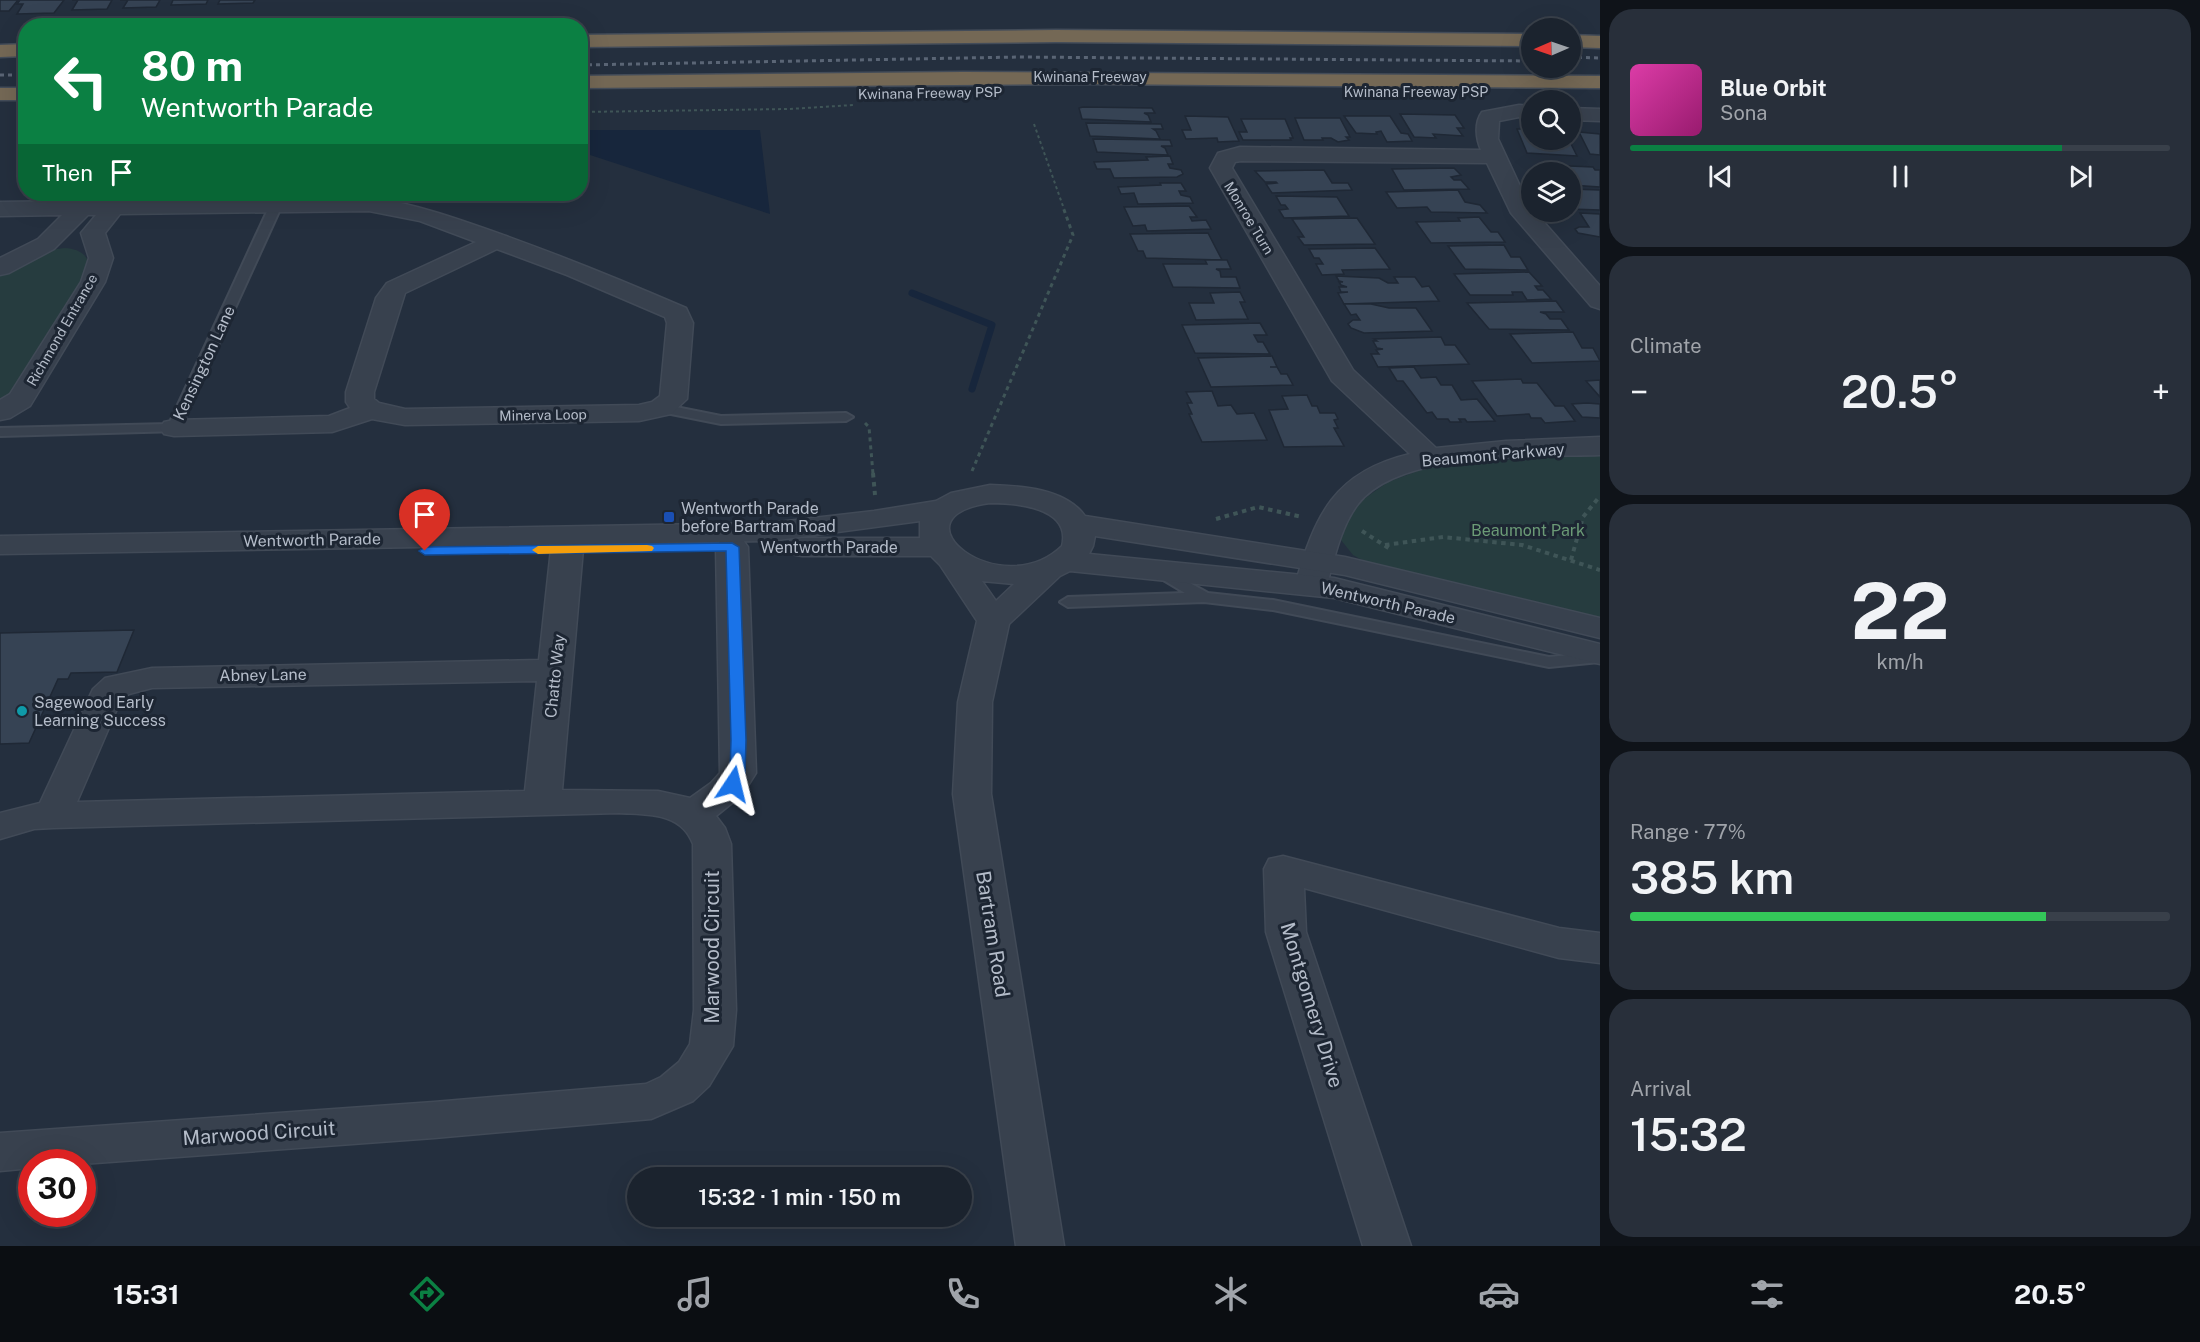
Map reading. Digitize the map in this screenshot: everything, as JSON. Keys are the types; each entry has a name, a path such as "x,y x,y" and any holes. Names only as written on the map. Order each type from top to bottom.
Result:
{"highway":[{"path":"588,41 1070,34 1289,35 1521,40"},
{"path":"1581,41 1600,42"},
{"path":"0,51 18,50"},
{"name":"Kwinana Freeway","path":"588,82 821,78 1305,77 1600,82"},
{"path":"0,94 18,94"}],"street":[{"path":"1521,111 1489,116 1487,139 1519,208 1600,301"},
{"path":"1581,115 1600,116"},
{"name":"Monroe Turn","path":"1430,457 1342,375 1221,168 1226,158 1240,154 1495,157"},
{"path":"0,208 369,204 428,216 494,242 576,270 677,313 680,323 673,399 661,408"},
{"path":"0,268 46,244 83,207"},
{"name":"Richmond Entrance","path":"0,412 25,393 93,282 101,258 93,233 114,207"},
{"path":"370,410 360,402 360,392 389,298 396,288 494,242"},
{"path":"46,244 95,244"},
{"name":"Minerva Loop","path":"370,410 405,417 639,413 661,408"},
{"path":"174,428 332,424 370,410"},
{"name":"Beaumont Parkway","path":"1315,573 1332,523 1354,491 1392,469 1430,457 1600,446"},
{"name":"Wentworth Parade","path":"0,545 770,532 874,520 946,508 973,496 990,494 1025,496 1056,507 1076,524 1315,573 1334,588 1600,656"},
{"path":"946,508 936,519 932,533 993,621 1077,550 1080,537 1076,524"},
{"path":"0,826 32,816 53,815 619,801 658,803 679,807 691,814 726,791 733,784 738,773 732,547"},
{"name":"Wentworth Parade","path":"0,560 732,547 945,553 972,569 998,574 1024,574 1057,566 1315,573 1396,578 1600,628"},
{"name":"Chatto Way","path":"542,803 567,549"},
{"name":"Bartram Road","path":"993,621 975,702 972,795 1040,1246"},
{"name":"Abney Lane","path":"53,815 105,697 117,686 134,680 199,676 555,670"},
{"name":"Marwood Circuit","path":"0,1152 615,1106 651,1101 677,1089 694,1074 711,1046 715,1011 712,844 706,828 691,814"},
{"name":"Montgomery Drive","path":"1388,1246 1286,932 1283,869 1559,943 1600,948"}],"lane":[{"name":"Kensington Lane","path":"0,432 174,428 276,205"},
{"path":"661,408 721,420 846,417"},
{"path":"1158,570 1204,597"},
{"path":"1068,602 1204,597 1273,605 1549,662 1600,656"}],"path":[{"name":"Kwinana Freeway PSP","path":"588,112 778,109 854,105"},
{"path":"968,481 1073,235 1034,124"},
{"path":"1571,560 1578,524 1587,509 1600,496"},
{"path":"1332,523 1366,532 1394,551 1401,564 1396,578"},
{"path":"1384,545 1443,537 1522,545 1600,570"}],"green space":[{"path":"65,248 83,254 88,260 89,270 12,392 0,403 0,275 42,251"},
{"name":"Beaumont Park","path":"1600,455 1600,620 1375,567 1353,555 1341,540 1342,528 1361,501 1388,482 1439,463"}],"water":[{"path":"588,130 760,130 770,214 588,154"}],"building":[{"path":"0,0 18,0 9,11 0,11"},
{"path":"20,0 64,0 54,13 17,14 23,4 17,4"},
{"path":"78,0 112,0 107,9 72,10"},
{"path":"128,0 160,0 156,7 123,8"},
{"path":"173,0 208,0 206,4 171,5"},
{"path":"220,0 255,0 253,3 218,4"},
{"path":"1079,108 1152,108 1155,113 1144,113 1148,115 1151,122 1082,119"},
{"path":"1400,114 1455,115 1464,128 1457,128 1463,136 1433,134 1436,138 1414,137"},
{"path":"1185,116 1228,117 1239,141 1218,142 1217,138 1186,139 1182,130 1191,130"},
{"path":"1344,116 1390,116 1401,133 1408,134 1412,141 1387,142 1381,131 1376,132 1377,134 1356,133"},
{"path":"1295,118 1340,118 1350,137 1346,137 1349,140 1338,142 1331,138 1322,138 1323,140 1304,140"},
{"path":"1241,119 1285,119 1293,138 1290,138 1291,140 1243,140 1239,132 1247,132"},
{"path":"1086,123 1161,124 1163,129 1153,129 1160,139 1090,136"},
{"path":"1581,132 1600,134 1600,155 1590,154"},
{"path":"1093,139 1170,140 1172,146 1161,146 1165,148 1168,155 1097,152"},
{"path":"1526,150 1574,150 1577,156 1527,153"},
{"path":"1170,156 1173,164 1168,164 1170,168 1181,170 1183,174 1177,177 1114,178 1110,169 1097,169 1094,162 1148,160 1146,157"},
{"path":"1581,166 1600,170 1600,187 1581,186"},
{"path":"1454,168 1461,175 1451,177 1454,180 1461,180 1469,189 1404,190 1392,169"},
{"path":"1324,170 1332,183 1348,183 1352,190 1272,193 1266,184 1277,183 1265,182 1255,171"},
{"path":"1160,183 1181,183 1186,191 1179,191 1181,195 1190,197 1193,203 1138,204 1134,193 1121,194 1118,187 1161,185"},
{"path":"1581,189 1600,190 1600,210 1581,209"},
{"path":"1458,190 1465,202 1480,205 1487,213 1431,212 1427,207 1397,208 1386,192"},
{"path":"1276,196 1337,197 1349,216 1284,218 1279,210 1288,209 1285,205 1281,205"},
{"path":"1189,206 1197,217 1190,217 1192,221 1206,220 1211,229 1147,231 1145,225 1133,226 1124,207"},
{"path":"1581,213 1600,214 1600,237 1578,233 1575,229 1589,227"},
{"path":"1479,217 1491,232 1498,232 1505,242 1431,243 1416,222 1460,221 1458,218"},
{"path":"1357,218 1375,244 1304,245 1298,237 1304,237 1292,219"},
{"path":"1208,233 1222,260 1146,258 1143,251 1138,251 1130,234"},
{"path":"1504,245 1511,257 1520,257 1528,270 1465,269 1448,246"},
{"path":"1375,248 1390,269 1342,270 1344,274 1322,275 1316,264 1323,264 1319,258 1314,258 1309,249"},
{"path":"1205,260 1227,260 1231,269 1216,269 1220,271 1221,277 1236,277 1240,288 1173,287 1163,264 1207,264"},
{"path":"1529,272 1542,286 1535,286 1538,290 1543,290 1551,299 1527,300 1522,292 1512,292 1513,295 1470,295 1454,274"},
{"path":"1336,276 1379,278 1388,283 1398,283 1394,277 1415,277 1422,287 1429,286 1439,301 1344,304 1338,293 1348,292 1341,292 1339,287 1347,287 1341,285 1339,282 1343,282 1339,281"},
{"path":"1240,292 1245,302 1240,302 1248,319 1196,320 1189,303 1214,303 1210,293"},
{"path":"1556,301 1564,312 1540,312 1546,314 1550,319 1561,319 1569,330 1489,329 1467,303"},
{"path":"1344,304 1416,308 1432,331 1364,333 1351,328 1348,324 1353,320 1360,320 1356,314 1351,315"},
{"path":"1260,323 1267,335 1254,335 1258,342 1263,342 1270,354 1195,353 1182,325"},
{"path":"1573,332 1582,348 1593,348 1600,361 1532,363 1510,334"},
{"path":"1441,337 1445,345 1455,345 1469,364 1378,367 1371,354 1379,354 1376,350 1383,349 1377,348 1373,341 1377,341 1374,339"},
{"path":"1272,356 1281,374 1287,374 1293,385 1211,387 1198,358"},
{"path":"1414,367 1421,378 1436,377 1441,385 1452,385 1461,400 1477,399 1495,421 1467,422 1465,419 1459,419 1461,422 1450,422 1448,419 1437,419 1432,412 1427,413 1403,381 1397,381 1389,368"},
{"path":"1521,379 1523,383 1537,383 1555,406 1564,406 1575,421 1545,423 1541,418 1531,418 1529,414 1497,416 1472,381"},
{"path":"1600,380 1600,397 1586,381"},
{"path":"1212,391 1218,406 1231,405 1237,414 1254,413 1267,440 1202,442 1189,414 1192,414 1187,403 1192,403 1186,392"},
{"path":"1307,395 1312,406 1317,406 1320,413 1335,413 1338,419 1334,420 1338,428 1334,428 1344,446 1284,447 1269,410 1288,409 1282,396"},
{"path":"1572,404 1600,404 1600,418 1582,417"},
{"name":"Sagewood Early Learning Success","path":"134,630 117,672 71,673 68,679 58,679 29,743 0,744 0,633"}],"waterway":[{"path":"912,293 992,325 972,389"}],"railway":[{"path":"588,65 1019,57 1521,61"},
{"path":"1581,57 1600,58"},
{"path":"0,75 18,75"}],"slow traffic":[{"path":"538,550 647,548"}],"place":[{"name":"Wentworth Parade before Bartram Road","path":"669,517"},
{"name":"Sagewood Early Learning Success","path":"22,711"}],"route":[{"path":"425,551 732,547 738,740 738,773 733,784"}]}
